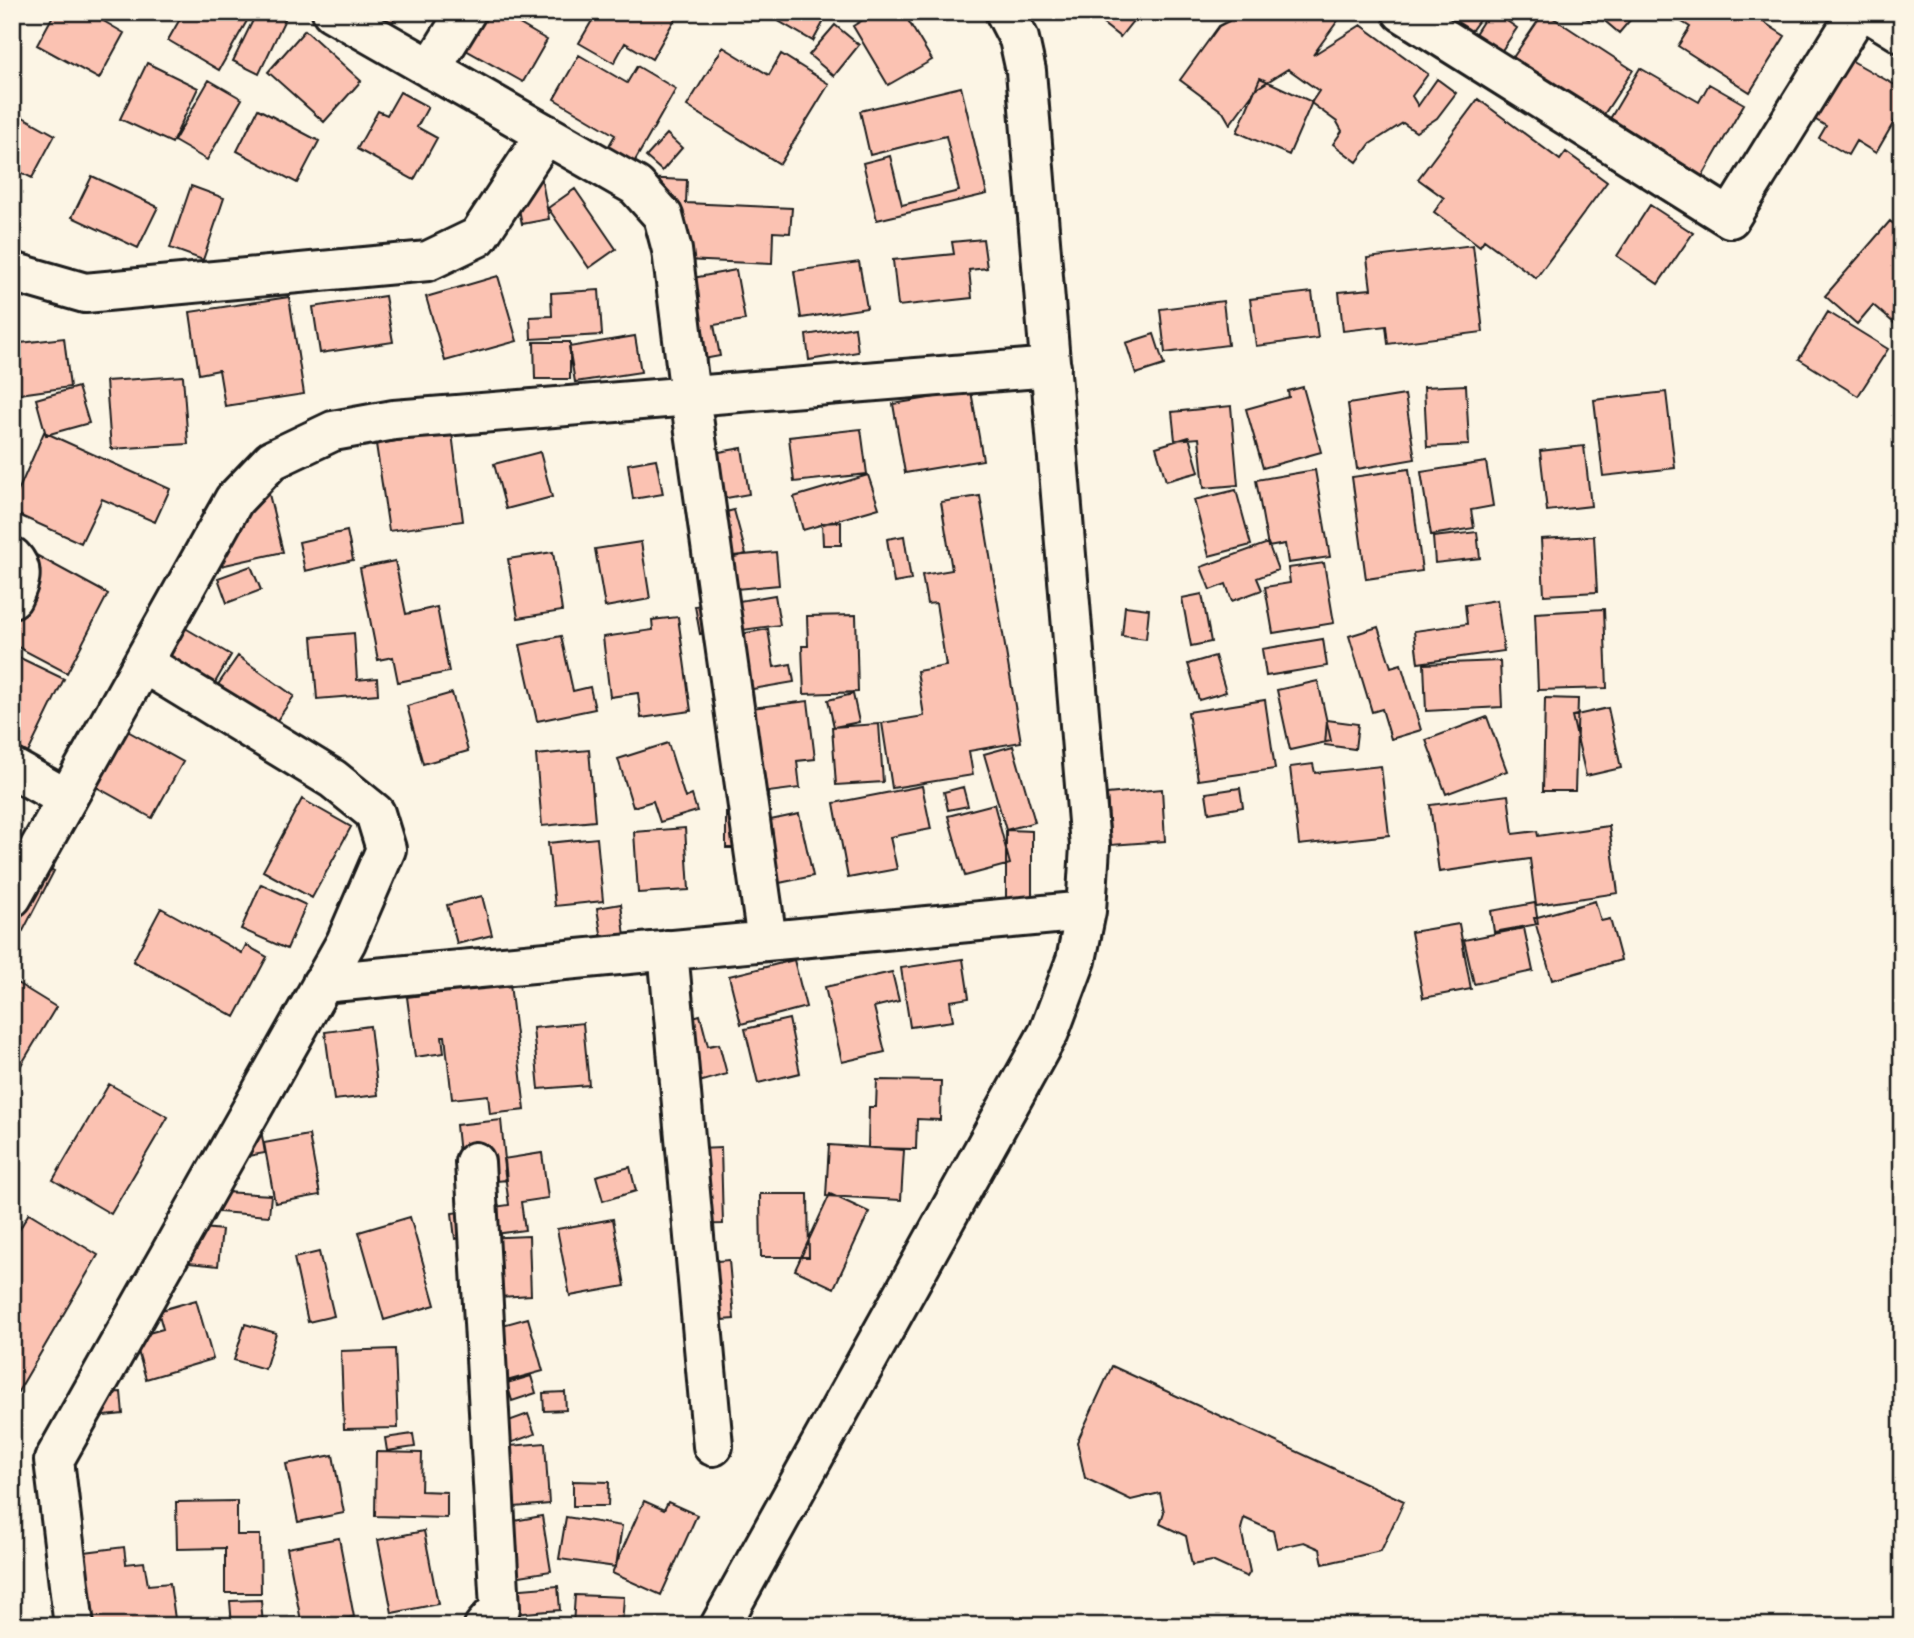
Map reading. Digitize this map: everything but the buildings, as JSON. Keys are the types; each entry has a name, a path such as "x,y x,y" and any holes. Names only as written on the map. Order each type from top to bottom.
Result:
{"street":[{"path":"332,12 636,186 663,216 671,250 766,941"},
{"path":"431,69 466,12"},
{"path":"720,1626 1049,1032 1076,960 1086,911 1090,846 1026,71 1019,38 1005,12"},
{"path":"1402,12 1730,218 1858,12"},
{"path":"1868,12 1902,33"},
{"path":"12,272 85,293 428,261 478,237 546,134"},
{"path":"12,897 234,500 272,460 333,431 394,420 1051,367"},
{"path":"12,557 17,562 21,579 12,598"},
{"path":"74,1626 54,1460 346,942 386,849 374,813 333,779 143,663"},
{"path":"12,768 67,799"},
{"path":"323,983 1086,911"},
{"path":"668,950 713,1446"},
{"path":"475,1162 500,1608 484,1626"}]}
